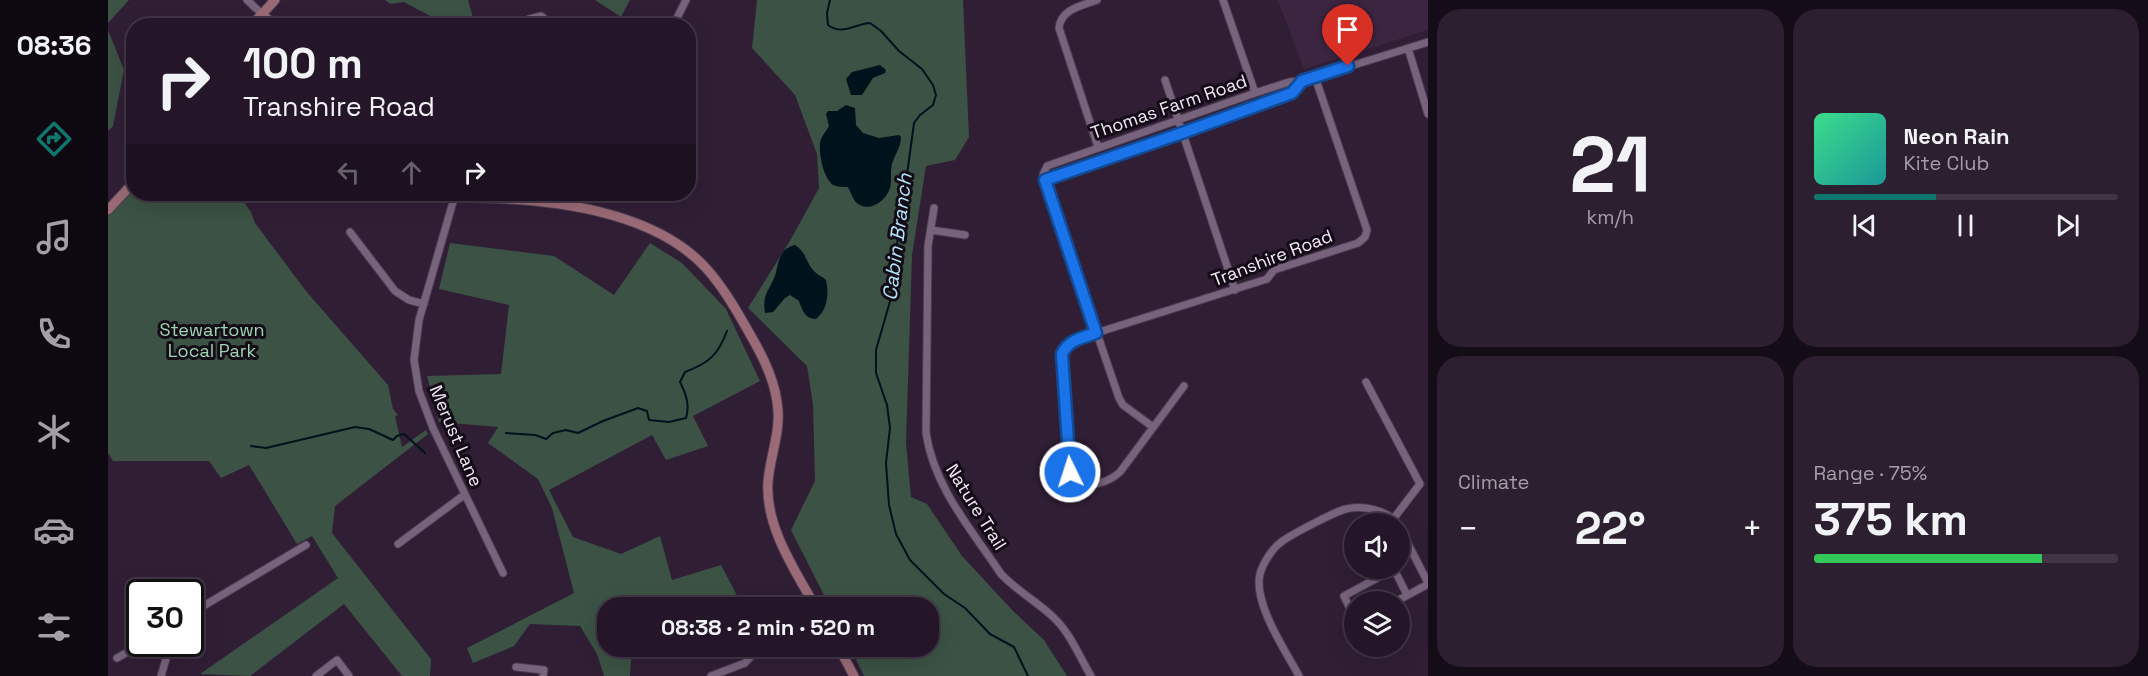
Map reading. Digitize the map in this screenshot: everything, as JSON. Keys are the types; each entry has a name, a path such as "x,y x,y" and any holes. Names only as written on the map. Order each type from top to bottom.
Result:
{"street":[{"path":"247,0 266,18"},
{"path":"258,18 275,0"},
{"path":"677,18 686,0"},
{"path":"1097,0 1065,13 1060,19 1059,28 1098,147"},
{"path":"1223,0 1255,93"},
{"name":"Thomas Farm Road","path":"1302,81 1292,93 1045,180 1044,170 1047,166 1098,147 1289,82 1302,81 1428,42"},
{"path":"1408,48 1428,114"},
{"name":"Transhire Road","path":"1184,386 1120,472 1110,481 1082,485 1074,481 1070,472 1062,354 1065,347 1073,341 1096,333 1267,279 1274,270 1358,243 1365,237 1367,230 1315,77"},
{"path":"1165,80 1235,290"},
{"path":"1045,180 1119,398 1123,405 1153,427"},
{"path":"108,210 126,191"},
{"name":"Merust Lane","path":"453,201 415,339 414,353 418,391 464,495 503,573"},
{"path":"536,201 586,208 649,228 672,240 704,265 722,287 752,338 774,385 778,404 777,442 768,482 770,511 779,537 809,597"},
{"name":"Nature Trail","path":"934,208 928,246 926,433 935,472 945,492 1001,574 1009,583 1052,616 1063,628 1091,676"},
{"path":"931,230 965,235"},
{"path":"350,231 395,291 409,300 424,304"},
{"path":"1366,382 1420,484 1400,513"},
{"path":"399,544 464,495"},
{"path":"1299,676 1264,607 1259,590 1260,573 1269,555 1280,542 1346,509 1363,508 1381,513"},
{"path":"204,606 306,545"},
{"path":"1410,548 1428,583 1410,593"},
{"path":"1353,591 1394,569 1405,591"},
{"path":"117,658 126,653"},
{"path":"161,676 167,657"},
{"path":"711,676 745,663 750,657"},
{"path":"844,657 854,676"},
{"path":"316,676 337,660 349,676"},
{"path":"516,666 544,670 543,676"}],"shaded area":[{"path":"1278,0 1428,0 1428,30 1304,69"}],"green space":[{"path":"108,0 129,0 108,23"},
{"path":"385,0 468,0 473,18 434,18 404,2 390,4"},
{"path":"595,0 630,0 621,17"},
{"path":"757,0 963,0 969,137 955,160 926,166 912,255 906,443 911,497 927,504 962,556 1014,612 1044,640 1067,676 864,676 855,657 939,657 939,597 825,597 791,530 815,481 813,404 807,366 748,308 791,239 819,188 817,154 795,95 752,48"},
{"path":"108,30 124,70 113,126 108,131"},
{"name":"Stewartown Local Park","path":"126,190 126,201 243,201 255,223 306,291 388,385 393,409 398,415 395,416 402,447 426,430 428,434 335,506 332,533 431,659 430,676 402,676 344,604 250,676 200,674 338,578 312,536 297,544 249,465 221,478 209,461 113,461 108,453 108,211"},
{"path":"450,243 554,256 614,295 650,243 682,263 726,309 760,381 693,416 708,446 666,460 652,435 549,490 573,537 621,554 660,536 672,580 721,565 738,597 597,597 597,654 580,626 530,624 514,646 473,663 467,648 574,593 552,508 538,479 488,443 498,427 439,422 427,376 501,374 509,305 439,289"},
{"path":"598,657 631,657 630,676 604,676"}],"water":[{"path":"880,65 886,70 885,73 873,78 862,95 851,95 846,79 852,72"},
{"path":"846,105 855,108 856,125 863,133 879,138 899,135 901,137 892,164 888,193 880,202 869,207 864,207 854,200 848,187 833,185 822,166 820,143 829,126 826,114 828,111 837,111"},
{"path":"795,245 813,270 826,280 827,301 823,311 816,319 807,316 799,301 790,295 773,312 765,313 765,297 775,276 780,257 785,250"}],"waterway":[{"name":"Cabin Branch","path":"830,0 827,13 828,25 844,29 870,23 922,69 933,85 936,95 933,105 914,123 906,182 899,212 895,284 876,350 876,373 887,405 890,428 886,463 889,505 896,534 910,560 944,594 965,608 990,634 1014,647 1028,676"},
{"path":"506,433 535,435 546,439 553,433 566,430 578,433 638,408 647,411 649,420 669,422 686,418 687,400 680,382 685,372 712,357 727,331"},
{"path":"251,446 266,448 355,427 369,429 393,440 404,434 425,453"}],"route":[{"path":"1070,472 1062,354 1065,347 1073,341 1096,333 1045,180 1292,93 1302,81 1348,66"}]}
